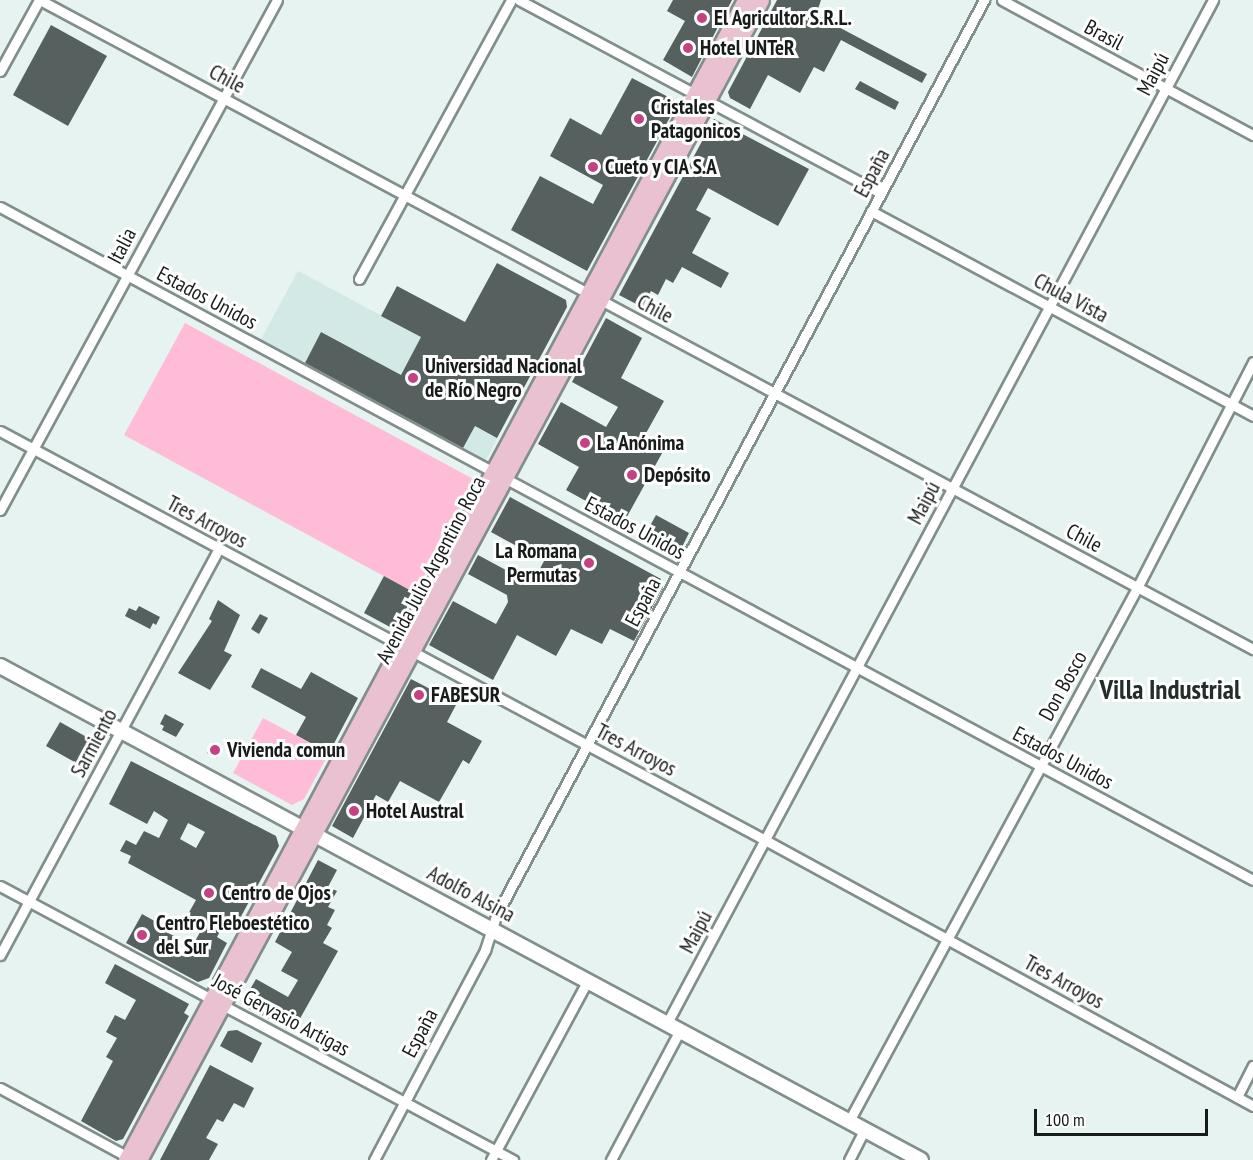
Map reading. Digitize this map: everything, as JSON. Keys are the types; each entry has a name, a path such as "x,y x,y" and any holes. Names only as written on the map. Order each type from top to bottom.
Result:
{"main road":[{"name":"Avenida Julio Argentino Roca","path":"701,97 745,0"},
{"name":"Avenida Julio Argentino Roca","path":"132,1159 701,97 761,0"},
{"name":"Adolfo Alsina","path":"0,666 921,1160"}],"street":[{"path":"0,72 39,0"},
{"name":"Chile","path":"39,0 1253,649"},
{"name":"Italia","path":"0,510 277,0"},
{"path":"359,279 511,0"},
{"path":"519,0 881,193"},
{"name":"España","path":"374,1160 485,950 492,929 588,745 984,0"},
{"name":"Brasil","path":"1002,0 1253,135"},
{"name":"Maipú","path":"668,1023 1213,0"},
{"name":"Estados Unidos","path":"0,207 1253,880"},
{"name":"Chula Vista","path":"871,211 1253,416"},
{"name":"Don Bosco","path":"849,1121 949,940 1040,765 1137,588 1253,362"},
{"name":"Tres Arroyos","path":"0,431 765,840 1253,1106"},
{"name":"Sarmiento","path":"0,954 219,549"},
{"name":"José Gervasio Artigas","path":"0,886 405,1102 494,1155 513,1160"},
{"path":"494,1155 588,980"},
{"path":"611,1160 681,1030"},
{"path":"1237,1097 1253,1066"},
{"path":"0,1088 132,1159"},
{"path":"849,1160 865,1130"}],"shaded area":[{"name":"Universidad Nacional de Río Negro","path":"298,271 522,391 485,462 260,341"},
{"path":"185,323 475,480 415,593 124,435"},
{"path":"263,718 329,753 304,799 292,805 233,773"}],"building":[{"path":"673,0 732,0 692,77 663,60 685,21 667,11"},
{"path":"777,0 821,0 816,15 927,74 922,83 841,40 824,72 814,67 800,93 768,75 750,109 730,98 728,92"},
{"path":"51,25 107,56 68,126 13,95"},
{"path":"632,78 674,100 676,106 587,271 511,230 540,176 593,204 603,185 550,156 570,118 601,135"},
{"path":"860,81 899,102 895,110 855,89"},
{"path":"714,119 809,169 778,226 708,188 696,210 711,218 692,253 729,273 721,288 682,267 673,283 666,279 658,295 651,291 642,307 619,295"},
{"path":"497,263 566,300 567,307 497,438 475,426 463,448 305,363 321,332 401,375 421,337 381,316 397,286 465,322"},
{"path":"606,318 642,338 621,378 664,401 645,435 666,446 624,522 566,490 579,467 538,444 561,402 606,427 618,407 572,382"},
{"path":"510,497 661,579 658,584 663,587 634,641 610,629 602,644 571,629 556,656 517,635 493,680 429,645 453,601 496,624 508,602 507,595 468,574 478,555 532,584 544,561 491,532"},
{"path":"656,515 689,533 680,551 646,533"},
{"path":"384,576 415,593 397,625 390,627 364,613"},
{"path":"218,600 240,615 224,651 232,655 210,690 178,673 212,621 209,619"},
{"path":"139,606 160,617 156,625 153,623 150,629 125,616 129,608 136,611"},
{"path":"260,614 268,618 259,634 251,629"},
{"path":"261,668 301,689 311,672 358,698 329,753 296,735 306,717 251,687"},
{"path":"411,679 457,703 447,722 482,741 469,764 463,760 439,802 400,781 388,802 376,795 353,838 332,826"},
{"path":"165,714 184,724 176,737 162,730 164,726 160,724"},
{"path":"60,722 92,740 78,764 46,746"},
{"name":"Vivienda comun","path":"213,742 222,747 217,758 207,753"},
{"path":"131,761 276,836 279,846 238,922 228,917 217,937 227,943 209,978 198,982 126,943 142,914 160,924 158,928 174,936 170,944 188,954 204,925 187,916 196,900 128,863 131,856 120,851 126,840 136,845 144,831 159,838 168,820 154,811 147,824 109,804","holes":["188,823 205,832 196,848 180,839"]},
{"path":"318,860 337,870 328,887 337,891 328,907 335,910 327,925 332,928 323,943 338,951 293,1031 246,1007 244,1000 256,979 288,997 298,980 281,971 292,952 275,942"},
{"path":"115,964 189,1004 184,1013 189,1016 123,1139 116,1141 81,1121 113,1061 106,1057 117,1038 106,1032 115,1015 125,1020 136,1000 105,983"},
{"path":"237,1030 262,1043 252,1063 220,1046 228,1031"},
{"path":"210,1065 254,1088 244,1108 234,1103 223,1122 217,1119 206,1138 218,1144 209,1160 160,1160"}],"place":[{"name":"El Agricultor S.R.L.","path":"702,18"},
{"name":"Hotel UNTeR","path":"688,48"},
{"name":"Cristales Patagonicos","path":"639,119"},
{"name":"Cueto y CIA S.A","path":"593,167"},
{"name":"Universidad Nacional de Río Negro","path":"413,378"},
{"name":"La Anónima","path":"585,443"},
{"name":"Depósito","path":"632,475"},
{"name":"La Romana Permutas","path":"589,563"},
{"name":"FABESUR","path":"419,695"},
{"name":"Vivienda comun","path":"215,750"},
{"name":"Hotel Austral","path":"354,811"},
{"name":"Centro de Ojos","path":"209,893"},
{"name":"Centro Fleboestético del Sur","path":"142,935"}],"district":[{"name":"Villa Industrial","path":"1170,690"}]}
